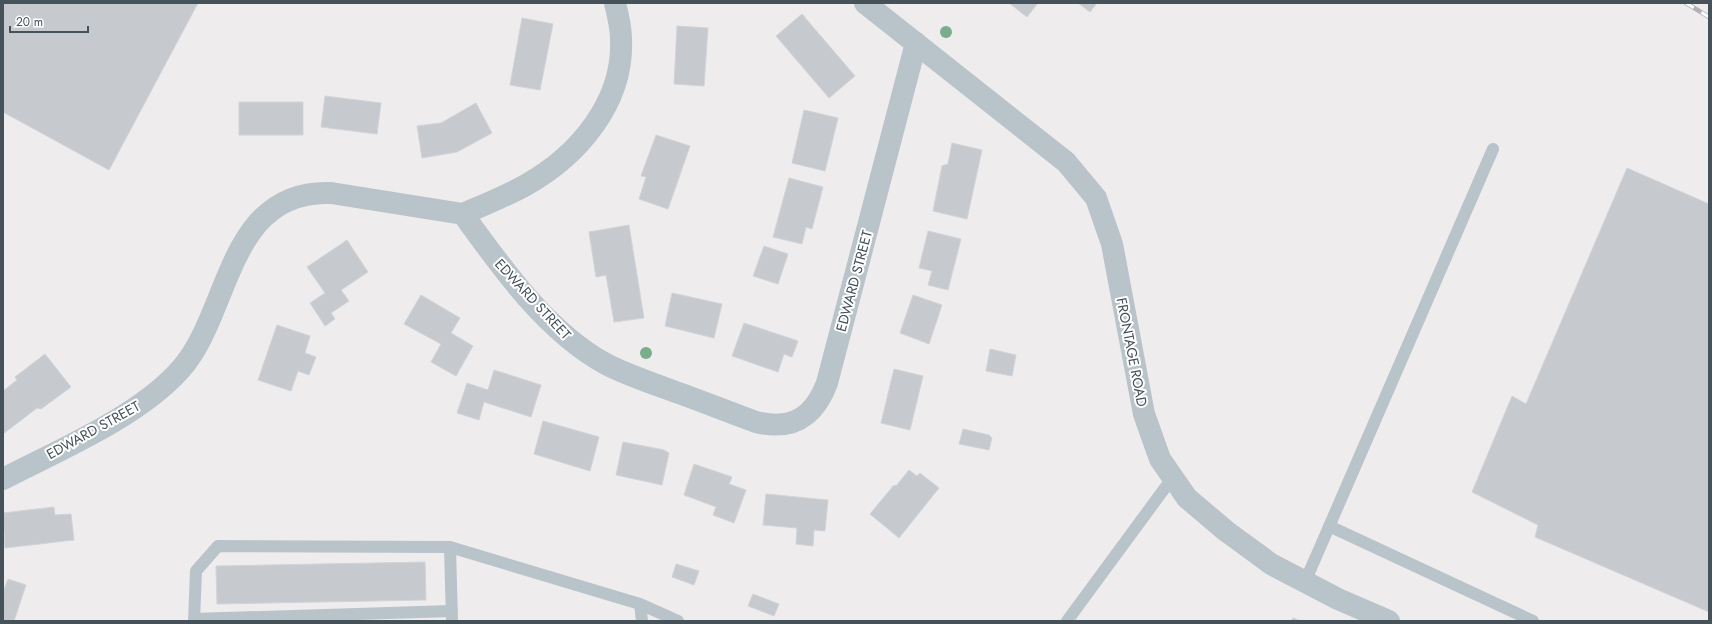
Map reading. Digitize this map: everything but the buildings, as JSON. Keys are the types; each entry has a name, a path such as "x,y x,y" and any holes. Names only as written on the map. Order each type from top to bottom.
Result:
{"street":[{"path":"463,214 527,184 545,173 577,146 600,117 608,104 619,70 621,39 615,3"},
{"name":"FRONTAGE ROAD","path":"865,3 1066,162 1096,198 1112,244 1144,414 1160,459 1187,498 1226,531 1271,564 1338,599 1389,621"},
{"name":"EDWARD STREET","path":"3,479 116,420 157,391 180,370 199,343 230,269 242,245 261,221 277,207 291,200 305,195 325,193 463,214 510,278 556,326 588,352 607,364 632,376 756,422 768,425 789,424 805,416 812,410 821,398 827,383 916,43"}],"lane":[{"path":"1305,582 1493,149"},
{"path":"1067,621 1173,477"},
{"path":"1329,526 1533,621"},
{"path":"450,547 452,616 194,620 196,571 218,546 450,547 640,604 678,621"},
{"path":"640,604 642,621"}],"railway":[{"path":"1686,3 1709,17"}]}
